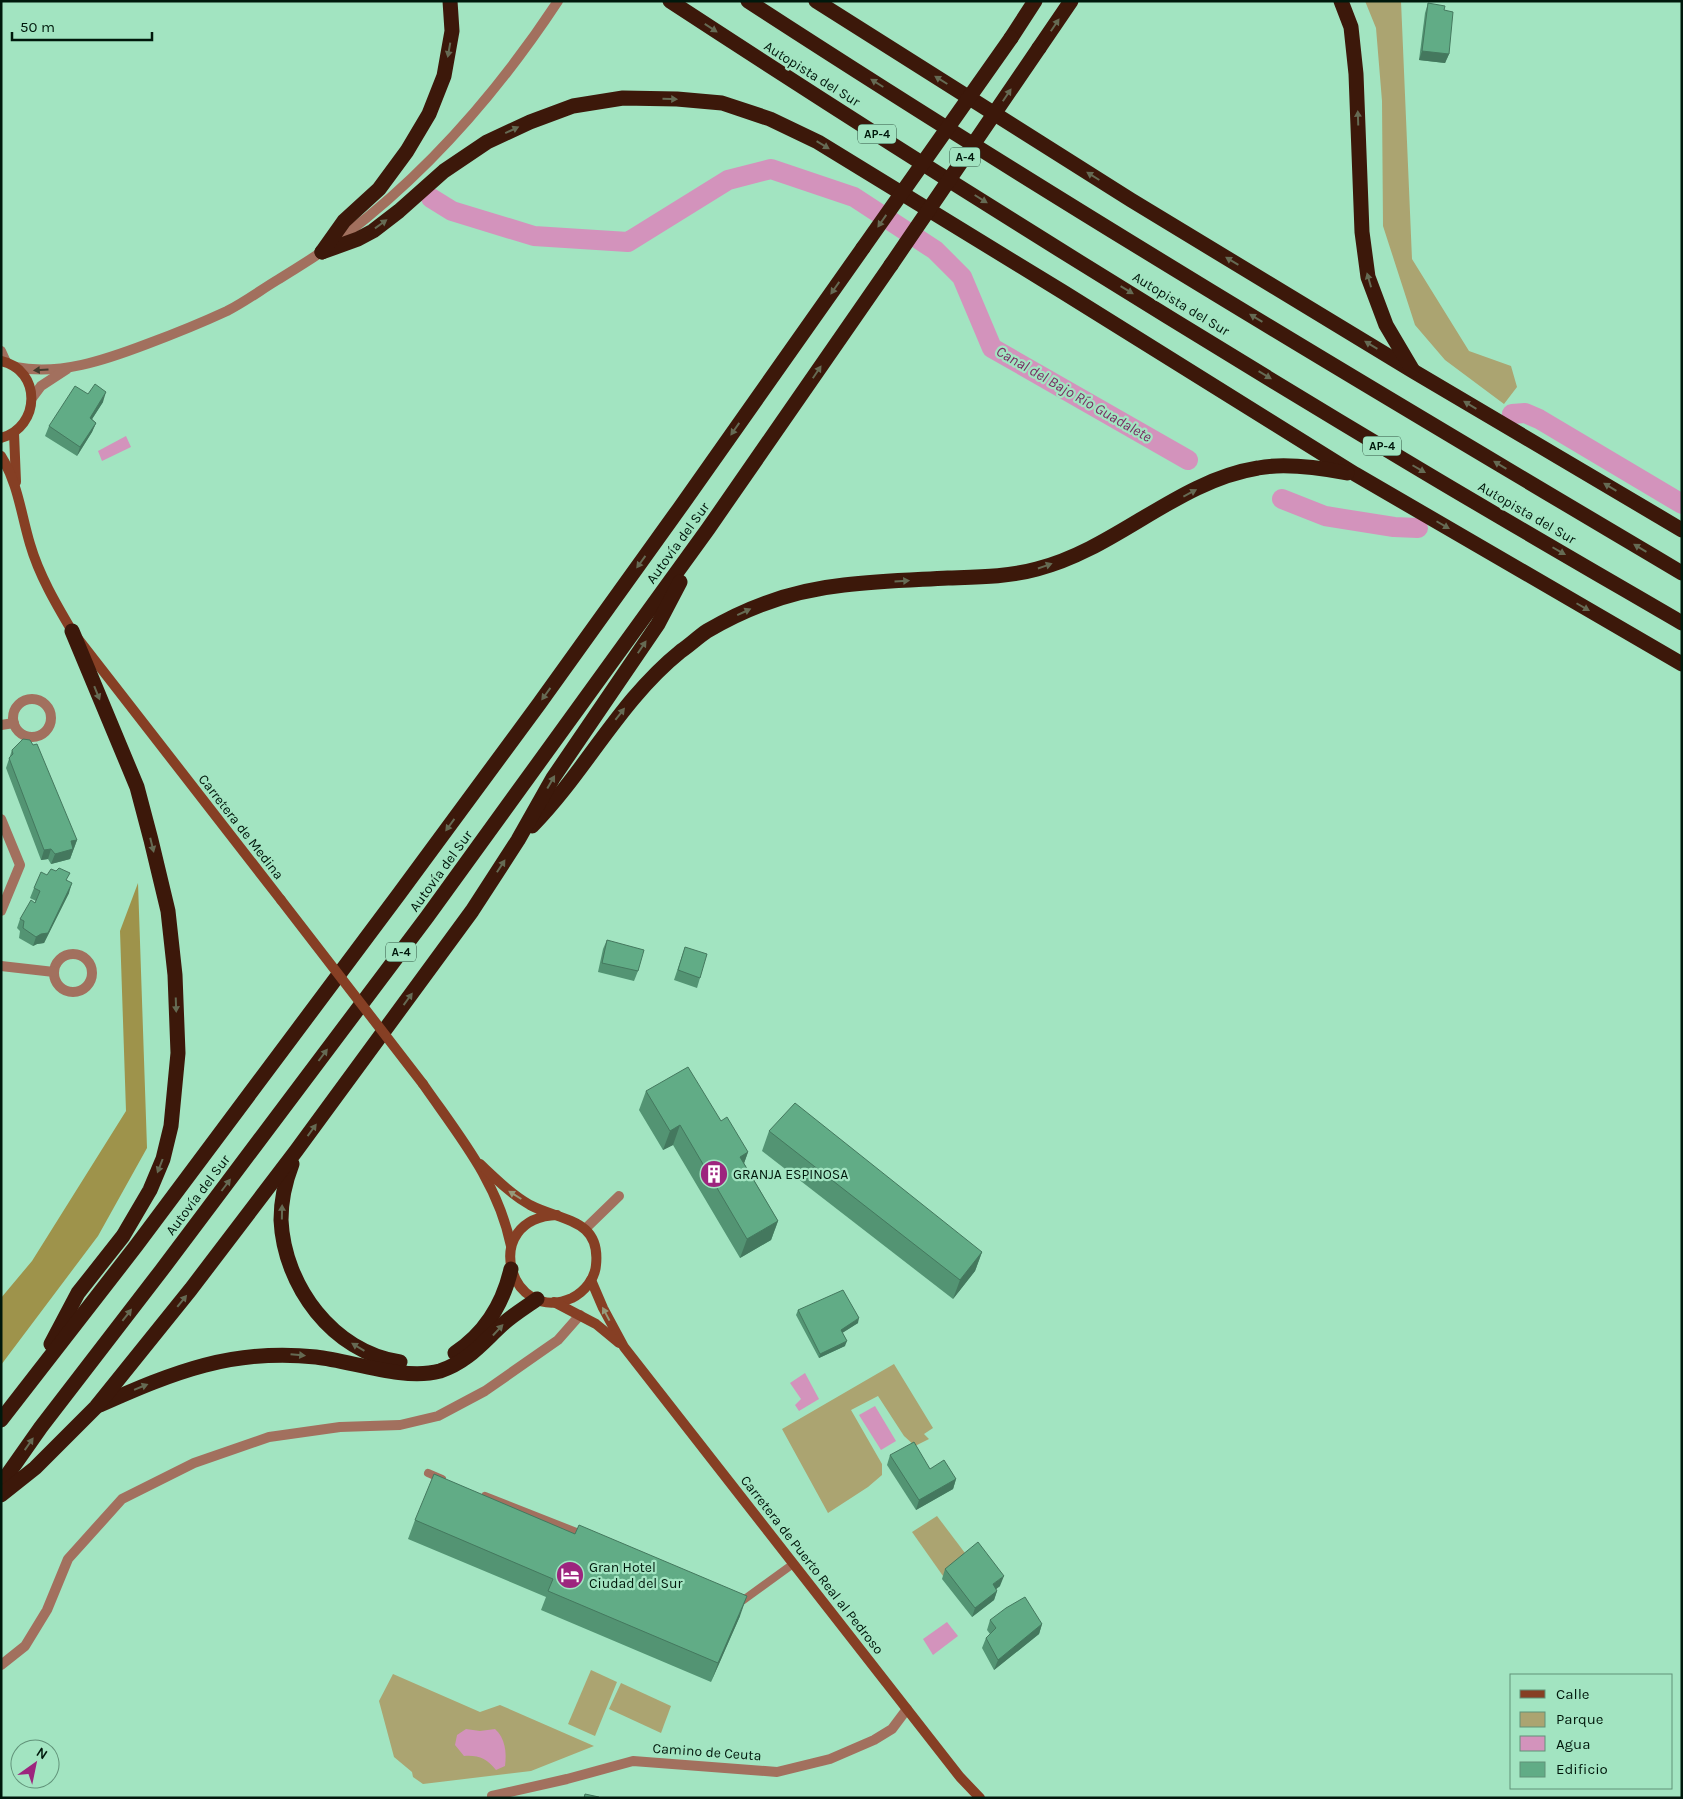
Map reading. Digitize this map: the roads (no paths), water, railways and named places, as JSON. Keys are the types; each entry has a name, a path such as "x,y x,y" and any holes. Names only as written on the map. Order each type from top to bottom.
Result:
{"highway":[{"path":"322,252 344,221 379,189 407,151 430,114 444,76 452,31 450,1"},
{"name":"Autopista del Sur","path":"670,1 1085,265 1409,463 1682,623"},
{"name":"Autopista del Sur","path":"748,1 1110,230 1426,422 1682,572"},
{"path":"816,1 1132,200 1412,371 1682,530"},
{"name":"Autovía del Sur","path":"1,1420 32,1382 399,894 545,696 679,509 1035,1"},
{"name":"Autovía del Sur","path":"1,1484 41,1427 161,1271 427,917 708,530 1071,1"},
{"path":"1341,1 1351,26 1356,74 1362,232 1368,277 1386,325 1412,371"},
{"path":"322,252 358,239 373,230 399,211 444,171 487,142 530,122 573,106 623,98 677,99 722,103 770,119 818,142 1355,474 1682,664"},
{"path":"518,840 548,810 629,703 666,664 705,632 746,610 791,595 842,585 998,575 1036,570 1073,557 1109,539 1192,491 1228,475 1260,467 1301,467 1355,474"},
{"path":"1,1495 35,1468 96,1407 191,1290 296,1151 472,911 518,840 553,778 658,624 708,530"},
{"path":"32,1382 78,1293 123,1236 150,1190 163,1159 171,1126 178,1053 176,975 168,911 152,840 137,787 72,631"},
{"path":"296,1151 286,1179 282,1201 281,1220 289,1263 309,1302 324,1321 342,1338 363,1351 384,1360 416,1365 434,1362 451,1355 469,1343 488,1322 502,1296 511,1269"},
{"path":"96,1407 170,1376 210,1362 245,1356 279,1354 317,1357 382,1370 416,1373 439,1371 458,1363 475,1352 503,1324 537,1299"}],"main road":[{"path":"1,438 14,434 22,427 28,418 32,398 30,386 24,375 7,363"},
{"name":"Carretera de Medina","path":"14,434 16,488"},
{"name":"Carretera de Medina","path":"1,456 16,488 30,545 49,591 72,631 423,1084 480,1164"},
{"path":"480,1164 506,1189 531,1205 577,1223 585,1230 592,1241 596,1254 596,1268 591,1280 584,1290 575,1296 564,1301 553,1302"},
{"path":"480,1164 506,1222 512,1246"},
{"path":"557,1216 545,1216 532,1221 524,1226 516,1235 510,1257 511,1269 516,1282 525,1292 537,1299 553,1302 596,1324 624,1347"},
{"path":"591,1280 602,1308 624,1347"},
{"name":"Carretera de Puerto Real al Pedroso","path":"624,1347 960,1777 980,1798"}],"street":[{"path":"1,351 7,363 32,370 68,368 129,351 180,332 229,310 322,252 390,199 466,122 508,71 558,1"},
{"path":"32,398 41,386 68,368"},
{"path":"1,725 14,723"},
{"path":"1,819 20,865 1,911"},
{"path":"1,845 12,846"},
{"path":"1,966 54,972"},
{"path":"585,1230 619,1196"},
{"path":"1,1665 25,1646 46,1610 68,1559 122,1499 194,1464 269,1437 340,1427 400,1425 438,1416 485,1391 558,1340 580,1315"},
{"name":"Camino de Ceuta","path":"492,1798 492,1796 567,1779 633,1761 777,1772 830,1759 874,1740 892,1729 907,1709"}],"lane":[{"path":"428,1473 450,1482"},
{"path":"475,1492 595,1540"},
{"path":"733,1597 742,1601 793,1564"}],"water":[{"path":"126,436 131,447 102,461 98,451"},
{"path":"805,1373 819,1399 799,1411 795,1405 801,1399 790,1383"},
{"path":"875,1406 896,1441 881,1450 859,1415"},
{"path":"947,1622 958,1636 933,1655 923,1639"},
{"path":"466,1729 480,1731 495,1729 501,1737 504,1746 505,1766 496,1770 482,1758 464,1756 455,1745 457,1735"}],"waterway":[{"name":"Canal del Bajo Río Guadalete","path":"431,198 452,211 534,236 628,242 728,180 771,169 854,197 935,250 962,277 992,348 1188,460"},
{"name":"Canal del Bajo Río Guadalete","path":"1512,414 1525,413 1539,419 1682,504"},
{"name":"Canal del Bajo Río Guadalete","path":"1282,499 1325,516 1394,527 1418,528"}],"place":[{"name":"GRANJA ESPINOSA","path":"714,1174"},
{"name":"Gran Hotel Ciudad del Sur","path":"570,1575"}]}
